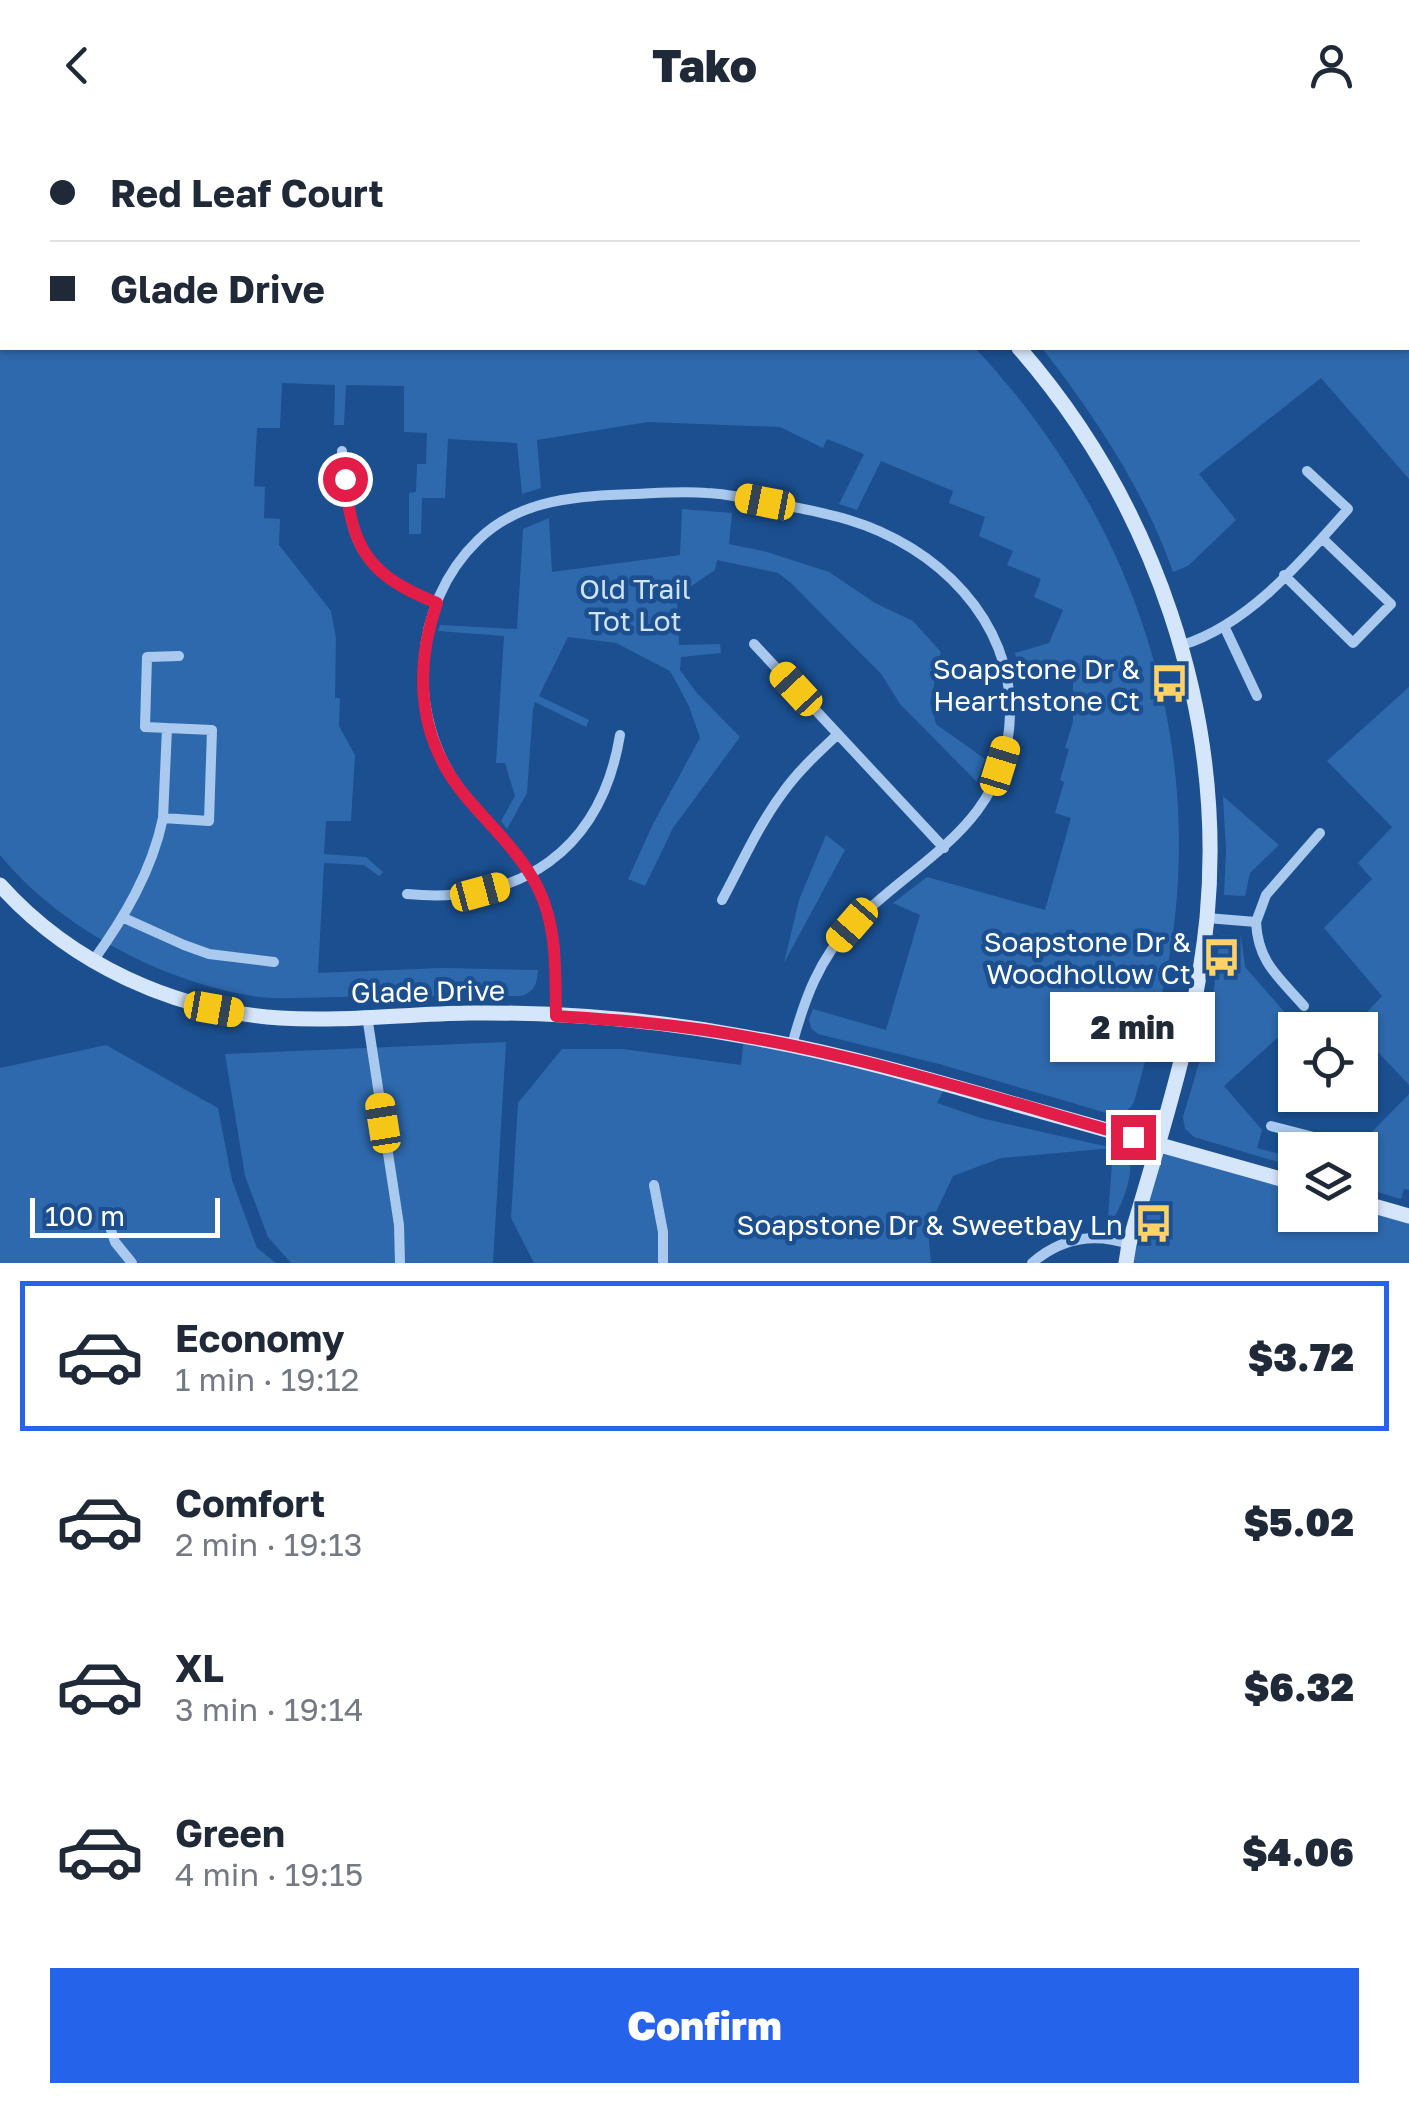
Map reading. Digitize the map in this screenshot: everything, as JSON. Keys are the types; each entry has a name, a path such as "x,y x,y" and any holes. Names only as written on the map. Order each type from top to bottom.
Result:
{"street":[{"path":"1022,350 1069,410 1118,491 1158,576 1182,645 1208,791 1210,883 1192,1012 1126,1263"},
{"path":"342,450 348,508 361,548 384,576 437,603"},
{"path":"1182,645 1199,640 1246,612 1348,509 1306,470"},
{"path":"556,1016 554,936 531,874 463,794 429,729 424,704 424,654 429,627 458,562 492,528 520,512 574,497 722,494 823,513 877,530 926,558 968,596 993,633 1007,674 1010,720 1000,766 989,792 977,812 944,848 838,941 811,984 792,1046"},
{"path":"1284,575 1354,643 1391,604 1322,538"},
{"path":"1224,626 1258,696"},
{"path":"754,644 944,848"},
{"path":"163,818 209,821 212,730 145,726 146,657 179,656"},
{"path":"93,961 124,918 158,842 163,818 167,728"},
{"path":"722,900 784,790 838,734"},
{"path":"408,894 455,896 480,892 531,874 569,844 597,806 612,770 620,735"},
{"path":"1304,1006 1261,954 1256,922 1266,895 1320,833"},
{"name":"Glade Drive","path":"0,885 32,917 93,961 146,988 214,1009 282,1018 468,1013 678,1026 886,1068 1278,1177"},
{"path":"124,918 209,954 274,962"},
{"path":"1207,918 1256,922"},
{"path":"367,1016 399,1225 400,1263"},
{"path":"1271,1126 1294,1132"},
{"path":"654,1185 663,1232 663,1263"},
{"path":"1378,1207 1409,1216"},
{"path":"106,1214 115,1242 132,1263"},
{"path":"1032,1263 1046,1251 1080,1238 1113,1238 1129,1244"}],"green space":[{"path":"0,350 977,350 1026,408 1070,472 1108,539 1138,610 1160,684 1174,760 1179,838 1168,964 1134,1102 1121,1114 818,1034 809,1019 813,1009 886,1030 920,915 893,903 927,877 1045,910 1071,818 1055,813 1073,722 1073,680 1018,666 1015,653 1049,643 1063,610 1034,597 1041,579 1007,565 1013,551 979,536 985,517 949,503 953,491 881,461 857,510 839,504 864,454 827,439 823,448 780,427 648,422 537,440 541,488 522,494 517,443 448,439 445,498 422,498 421,534 409,534 409,493 416,492 417,464 426,464 427,433 404,432 404,386 346,385 344,425 334,425 335,385 282,383 280,428 257,428 254,486 265,487 264,518 280,519 279,545 331,611 336,638 335,698 340,698 339,726 355,755 351,821 326,821 324,854 366,857 383,872 379,876 364,865 324,863 318,973 441,968 538,970 536,983 521,996 281,998 213,987 111,946 50,905 0,855"},
{"path":"1043,350 1409,350 1409,479 1321,378 1199,474 1236,520 1188,566 1173,572 1133,483"},
{"name":"Old Trail Tot Lot","path":"682,509 732,513 729,544 829,572 875,603 913,621 941,652 930,703 936,724 985,759 977,782 900,704 882,675 791,583 778,573 717,560 715,570 677,596 679,645 720,644 721,653 681,657 680,670 740,737 673,828 645,886 628,879 700,738 689,706 670,671 616,643 568,637 539,696 589,720 586,727 535,702 527,793 507,829 501,821 515,796 505,763 496,763 504,636 438,631 440,625 517,629 523,529 549,518 552,572 680,555"},
{"path":"1409,687 1409,1085 1378,1052 1378,1012 1367,1012 1382,996 1324,928 1372,879 1358,863 1392,827 1327,761"},
{"path":"1223,796 1279,845 1250,873 1245,896 1224,895"},
{"path":"826,835 845,850 784,963 799,900"},
{"path":"1220,935 1241,936 1245,967 1284,1012 1278,1012 1278,1037 1224,1086 1262,1130 1257,1148 1278,1154 1278,1162 1194,1137 1185,1129 1183,1117 1210,1026"},
{"path":"744,1036 947,1084 937,1103 981,1118 1113,1148 1001,1158 953,1176 928,1229 931,1263 534,1263 511,1218 518,1103 562,1049 623,1049 741,1065"},
{"path":"506,1042 493,1263 291,1263 268,1237 245,1176 225,1054"},
{"path":"106,1045 218,1108 232,1180 257,1248 276,1263 0,1263 0,1068"},
{"path":"1409,1094 1409,1190 1404,1189 1401,1199 1378,1192 1378,1132 1372,1132"},
{"path":"1158,1144 1278,1178 1278,1232 1378,1232 1378,1207 1409,1216 1409,1263 1126,1263"},
{"path":"1113,1148 1128,1159 1130,1171 1120,1206 1114,1218 1108,1219"}],"shaded area":[{"path":"1083,1000 1129,1012 1121,1040 1112,1038 1112,1033 1089,1027 1085,1036 1074,1033"}],"place":[{"name":"Soapstone Dr & Hearthstone Ct","path":"1170,684"},
{"name":"Soapstone Dr & Woodhollow Ct","path":"1221,957"},
{"name":"Soapstone Dr & Sweetbay Ln","path":"1153,1224"}],"route":[{"path":"345,479 354,532 372,563 399,586 437,603 429,627 422,680 429,729 449,774 531,874 540,891 554,936 556,1016 678,1026 792,1046 1133,1137"}]}
